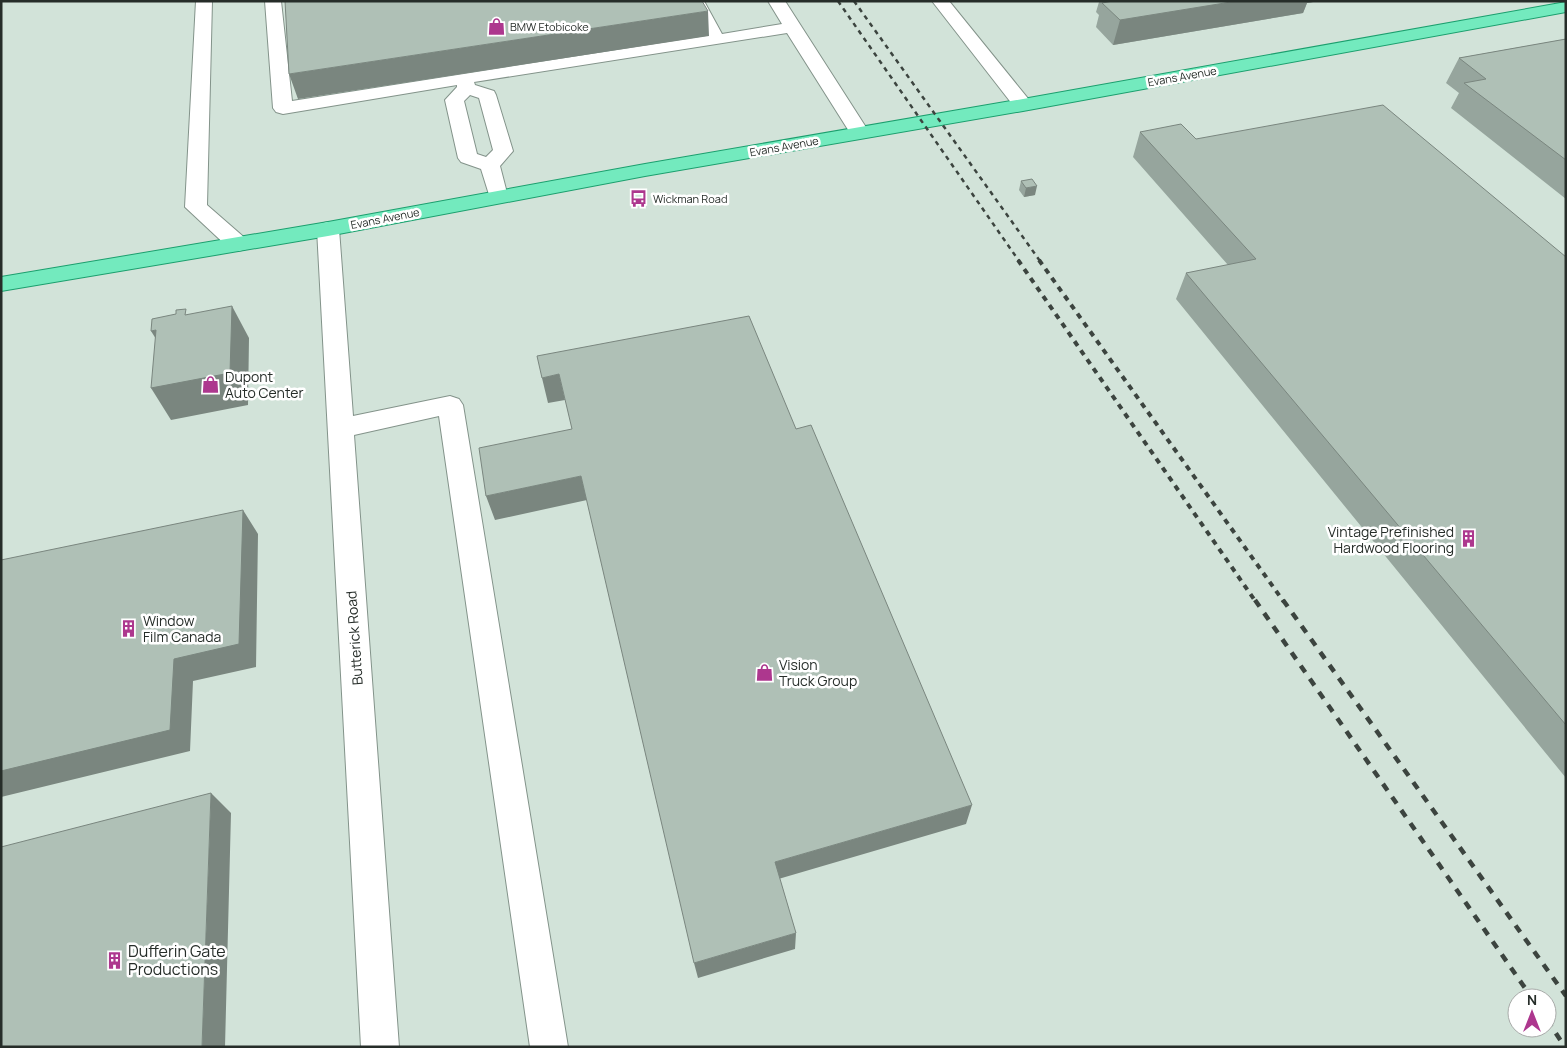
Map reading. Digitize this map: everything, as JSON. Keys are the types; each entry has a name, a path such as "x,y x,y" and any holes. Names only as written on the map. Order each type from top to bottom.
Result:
{"main road":[{"name":"Evans Avenue","path":"1,284 328,229 859,132 1023,105 1566,7"}],"street":[{"path":"204,1 196,207 238,244"},
{"path":"273,1 283,108 465,83 792,27"},
{"path":"695,1 717,40"},
{"path":"776,1 859,132"},
{"path":"940,1 1023,105"},
{"path":"465,83 454,100 468,158 490,165"},
{"path":"465,83 487,95 503,152 490,165"},
{"path":"490,165 498,197"},
{"name":"Butterick Road","path":"328,229 380,1047"},
{"path":"341,428 450,405 549,1047"}],"building":[{"path":"285,1 702,1 708,11 289,74"},
{"path":"1113,1 1237,1 1120,20 1102,3"},
{"path":"1566,39 1566,160 1464,83 1486,79 1459,58"},
{"name":"Vintage Prefinished Hardwood Flooring","path":"1383,105 1566,257 1566,725 1186,273 1256,259 1140,132 1181,124 1196,139"},
{"path":"1032,179 1037,186 1026,188 1021,181"},
{"path":"232,306 230,373 151,388 156,330 151,331 152,319 176,314 176,310 186,309 185,315"},
{"name":"Vision Truck Group","path":"749,316 796,429 811,425 972,805 775,862 796,933 694,963 581,476 486,496 479,448 572,429 559,374 542,378 537,356"},
{"name":"Window Film Canada","path":"243,510 239,644 174,659 170,730 1,771 1,560"},
{"name":"Dufferin Gate Productions","path":"211,793 202,1047 1,1047 1,847"}],"railway":[{"path":"838,1 1019,261"},
{"path":"854,1 1040,261"},
{"path":"1018,260 1256,602"},
{"path":"1039,260 1284,602"},
{"path":"1255,600 1525,988"},
{"path":"1283,600 1566,996"},
{"path":"1557,1035 1565,1047"}],"place":[{"name":"BMW Etobicoke","path":"496,26"},
{"name":"Wickman Road","path":"639,198"},
{"name":"Dupont Auto Center","path":"211,384"},
{"name":"Vintage Prefinished Hardwood Flooring","path":"1468,539"},
{"name":"Window Film Canada","path":"129,628"},
{"name":"Vision Truck Group","path":"765,672"},
{"name":"Dufferin Gate Productions","path":"114,960"}]}
